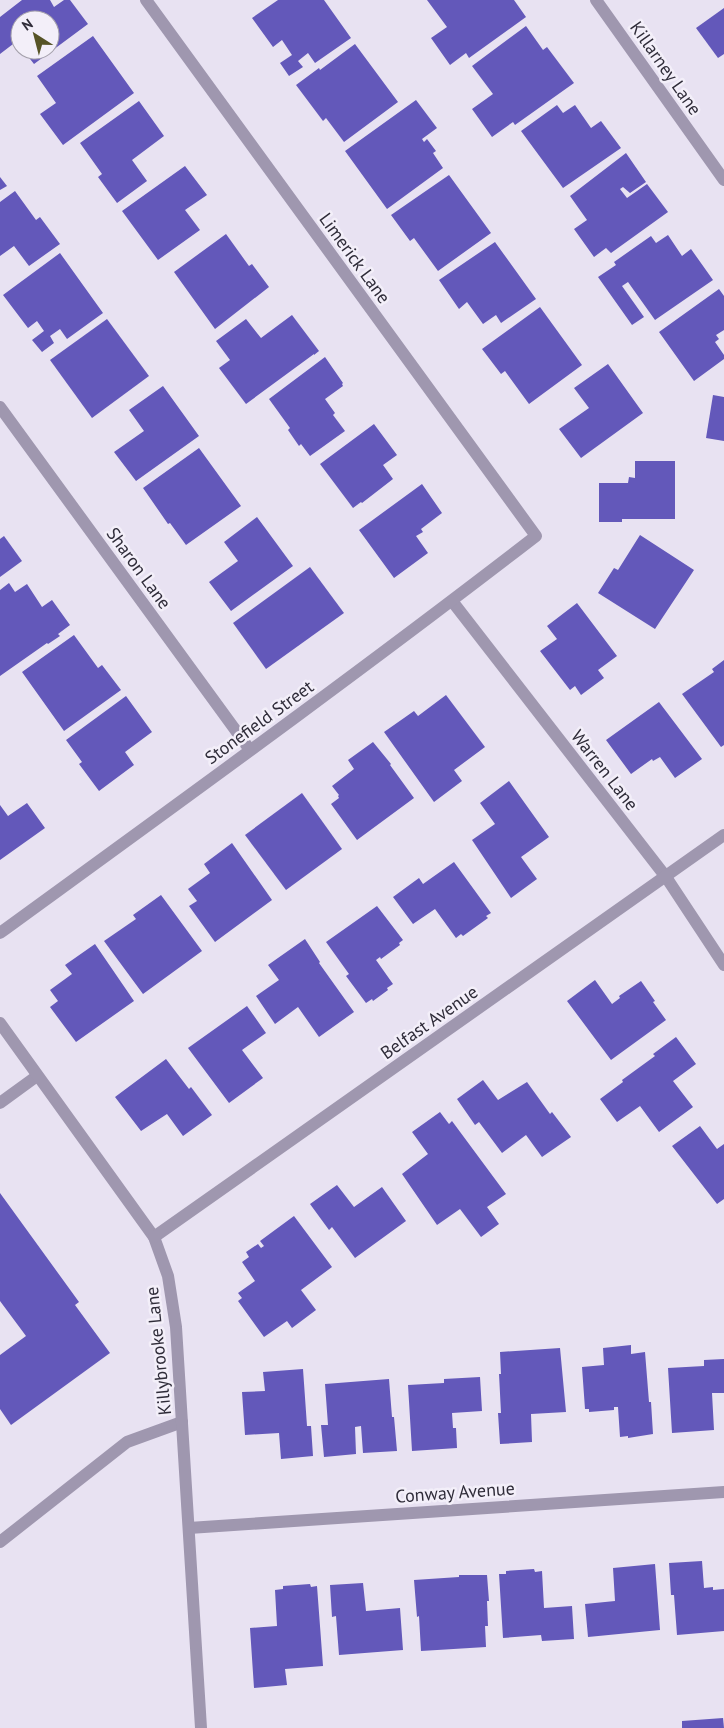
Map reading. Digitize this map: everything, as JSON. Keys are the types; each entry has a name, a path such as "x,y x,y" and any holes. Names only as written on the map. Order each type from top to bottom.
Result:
{"street":[{"name":"Limerick Lane","path":"146,0 536,536"},
{"name":"Killarney Lane","path":"596,0 724,180"},
{"name":"Sharon Lane","path":"0,407 250,750"},
{"name":"Stonefield Street","path":"0,933 452,601 536,536"},
{"name":"Warren Lane","path":"452,601 666,877 724,965"},
{"name":"Belfast Avenue","path":"154,1237 724,835"},
{"name":"Killybrooke Lane","path":"0,1023 154,1237 168,1276 176,1327 201,1728"},
{"path":"0,1103 38,1076"},
{"path":"0,1542 127,1442 182,1422"},
{"name":"Conway Avenue","path":"189,1528 724,1492"}],"building":[{"path":"22,0 50,0 54,7 64,0 70,0 88,24 60,45 60,10 10,10 10,46 0,54 0,17"},
{"path":"278,0 324,0 351,38 315,63 308,53 298,61 303,67 289,76 280,63 292,55 282,40 273,47 252,18"},
{"path":"427,0 514,0 526,17 469,58 466,53 450,65 431,38 447,27"},
{"path":"724,8 724,54 718,58 696,28"},
{"path":"526,26 543,50 547,47 574,83 515,125 513,122 492,137 472,109 493,94 472,66"},
{"path":"93,36 134,93 63,145 40,114 56,103 37,76"},
{"path":"355,44 398,102 344,142 326,118 323,121 296,85"},
{"path":"31,60 39,60 34,64"},
{"path":"416,100 437,128 422,139 424,142 427,139 436,151 433,153 443,168 387,209 345,151"},
{"path":"139,101 164,136 132,160 147,181 117,203 98,177 102,174 80,143"},
{"path":"557,105 563,113 575,105 591,128 601,121 621,148 563,188 521,131"},
{"path":"626,153 646,182 630,193 623,187 620,189 627,198 647,184 668,212 611,253 606,248 594,257 574,229 587,220 570,196"},
{"path":"185,166 207,195 185,210 200,230 158,260 122,211"},
{"path":"449,175 491,233 438,271 414,238 410,241 391,215"},
{"path":"0,177 7,186 0,190"},
{"path":"15,191 36,220 40,217 60,244 29,266 14,246 0,256 0,202"},
{"path":"226,234 249,266 252,264 269,287 215,329 174,272"},
{"path":"668,235 682,256 691,249 713,280 655,320 628,282 622,286 644,317 632,325 598,277 616,265 614,262 651,236 656,243"},
{"path":"495,242 536,299 501,323 496,315 483,324 467,302 459,309 439,280"},
{"path":"60,253 103,313 67,339 60,329 50,336 54,343 42,352 32,340 44,331 37,321 28,328 3,295"},
{"path":"719,289 724,296 724,330 716,335 719,339 715,342 724,355 724,359 694,381 659,332"},
{"path":"540,307 582,365 529,404 505,371 501,374 482,349"},
{"path":"292,315 319,351 246,404 219,368 230,360 216,341 246,319 261,338"},
{"path":"107,319 149,376 92,418 50,360"},
{"path":"325,357 343,383 343,386 325,399 335,413 333,415 345,431 310,456 301,444 299,446 288,430 290,428 269,399"},
{"path":"608,364 643,413 581,458 559,429 589,408 574,388"},
{"path":"163,386 199,436 136,481 114,452 144,431 129,410"},
{"path":"713,395 724,397 724,441 706,438"},
{"path":"374,424 397,455 383,465 393,479 353,508 320,464"},
{"path":"199,448 241,506 186,545 170,523 168,524 143,488"},
{"path":"635,461 675,461 675,519 622,519 622,522 599,522 599,483 628,483 629,477 635,478"},
{"path":"422,484 442,513 421,529 423,532 416,536 428,553 394,578 359,530"},
{"path":"257,517 293,566 231,611 209,582 238,561 224,542"},
{"path":"640,535 694,570 655,629 598,593 614,568 618,570"},
{"path":"4,536 22,561 0,577 0,539"},
{"path":"310,567 344,613 266,669 233,623"},
{"path":"9,583 15,592 27,584 42,607 52,600 70,625 58,634 60,636 0,676 0,590"},
{"path":"577,603 617,656 598,670 604,678 581,695 575,686 570,690 540,651 557,639 547,626"},
{"path":"74,635 98,668 102,665 121,690 64,731 22,672"},
{"path":"724,660 724,745 721,747 682,694 714,672 712,669"},
{"path":"446,695 485,747 454,770 462,781 434,802 384,732 414,711 418,716"},
{"path":"126,696 152,732 125,752 134,765 99,791 79,764 82,762 66,740"},
{"path":"659,702 702,759 675,778 660,757 653,761 652,759 631,774 606,740"},
{"path":"373,742 391,764 414,798 357,840 331,804 339,798 339,795 332,786 354,769 348,760"},
{"path":"509,781 549,837 521,857 537,879 511,898 472,840 495,824 480,803"},
{"path":"302,793 342,849 286,890 245,835"},
{"path":"27,803 45,828 0,860 0,805 8,816"},
{"path":"232,843 272,900 215,942 189,906 197,901 188,889 210,873 204,864"},
{"path":"454,862 491,913 486,916 488,918 463,936 461,934 456,938 435,909 413,924 393,897 419,878 423,884"},
{"path":"161,895 202,951 143,994 104,941 136,919 133,915"},
{"path":"377,906 403,940 399,943 400,945 381,959 380,957 376,960 393,984 373,1001 372,999 366,1003 346,976 349,974 326,942"},
{"path":"305,939 319,963 354,1012 319,1037 298,1007 275,1024 256,996 279,980 268,965"},
{"path":"95,944 134,1001 76,1042 50,1007 58,1001 50,990 72,974 65,965"},
{"path":"595,980 612,1004 620,998 619,996 641,981 666,1020 611,1060 567,1001"},
{"path":"247,1006 266,1033 242,1050 263,1078 229,1103 188,1048"},
{"path":"676,1037 696,1064 673,1081 693,1107 659,1132 640,1106 617,1122 600,1099"},
{"path":"166,1059 189,1089 191,1087 212,1115 183,1136 167,1114 141,1131 115,1097"},
{"path":"483,1080 498,1100 527,1082 550,1114 552,1112 571,1137 542,1157 526,1135 502,1153 479,1122 475,1125 457,1099"},
{"path":"440,1112 449,1124 452,1121 506,1194 487,1207 499,1224 481,1237 460,1209 437,1225 402,1174 428,1154 412,1132"},
{"path":"700,1126 717,1149 724,1144 724,1199 717,1204 672,1146"},
{"path":"337,1185 354,1207 382,1187 406,1221 355,1258 332,1227 329,1230 310,1204"},
{"path":"0,1193 79,1302 75,1305 110,1353 11,1425 0,1409 0,1355 26,1336 0,1301"},
{"path":"294,1216 332,1267 301,1290 316,1310 292,1328 287,1321 264,1337 238,1301 242,1298 238,1293 255,1281 242,1262 249,1257 246,1252 258,1244 261,1248 264,1246 260,1241"},
{"path":"631,1345 631,1354 645,1352 653,1434 628,1438 628,1436 620,1437 618,1407 614,1407 614,1410 589,1412 589,1409 585,1409 582,1367 604,1365 603,1348"},
{"path":"560,1348 566,1412 531,1414 532,1442 500,1444 498,1413 501,1413 500,1352"},
{"path":"724,1359 724,1393 712,1393 714,1430 672,1433 668,1368 704,1366 704,1360"},
{"path":"303,1369 307,1426 311,1426 313,1456 281,1459 279,1433 245,1435 242,1392 265,1391 263,1372"},
{"path":"480,1377 482,1411 452,1413 453,1428 456,1428 457,1448 412,1451 408,1385 444,1383 444,1379"},
{"path":"389,1379 397,1451 363,1453 361,1426 355,1427 356,1454 324,1457 321,1425 328,1425 325,1384"},
{"path":"702,1561 704,1588 713,1587 713,1590 724,1589 724,1631 677,1635 674,1595 671,1595 669,1563"},
{"path":"655,1564 660,1630 588,1637 585,1604 615,1601 613,1568"},
{"path":"534,1569 535,1572 542,1571 544,1608 572,1606 574,1639 542,1641 541,1635 503,1638 499,1574 506,1574 506,1571"},
{"path":"459,1575 487,1575 489,1601 487,1601 488,1626 485,1626 486,1647 421,1651 414,1580 459,1577"},
{"path":"363,1583 366,1611 400,1608 403,1650 339,1655 336,1616 332,1617 330,1585"},
{"path":"310,1584 311,1587 317,1586 323,1666 285,1669 287,1685 254,1688 250,1628 277,1626 275,1590 283,1589 283,1586"},
{"path":"723,1718 724,1728 682,1728 682,1721"}]}
